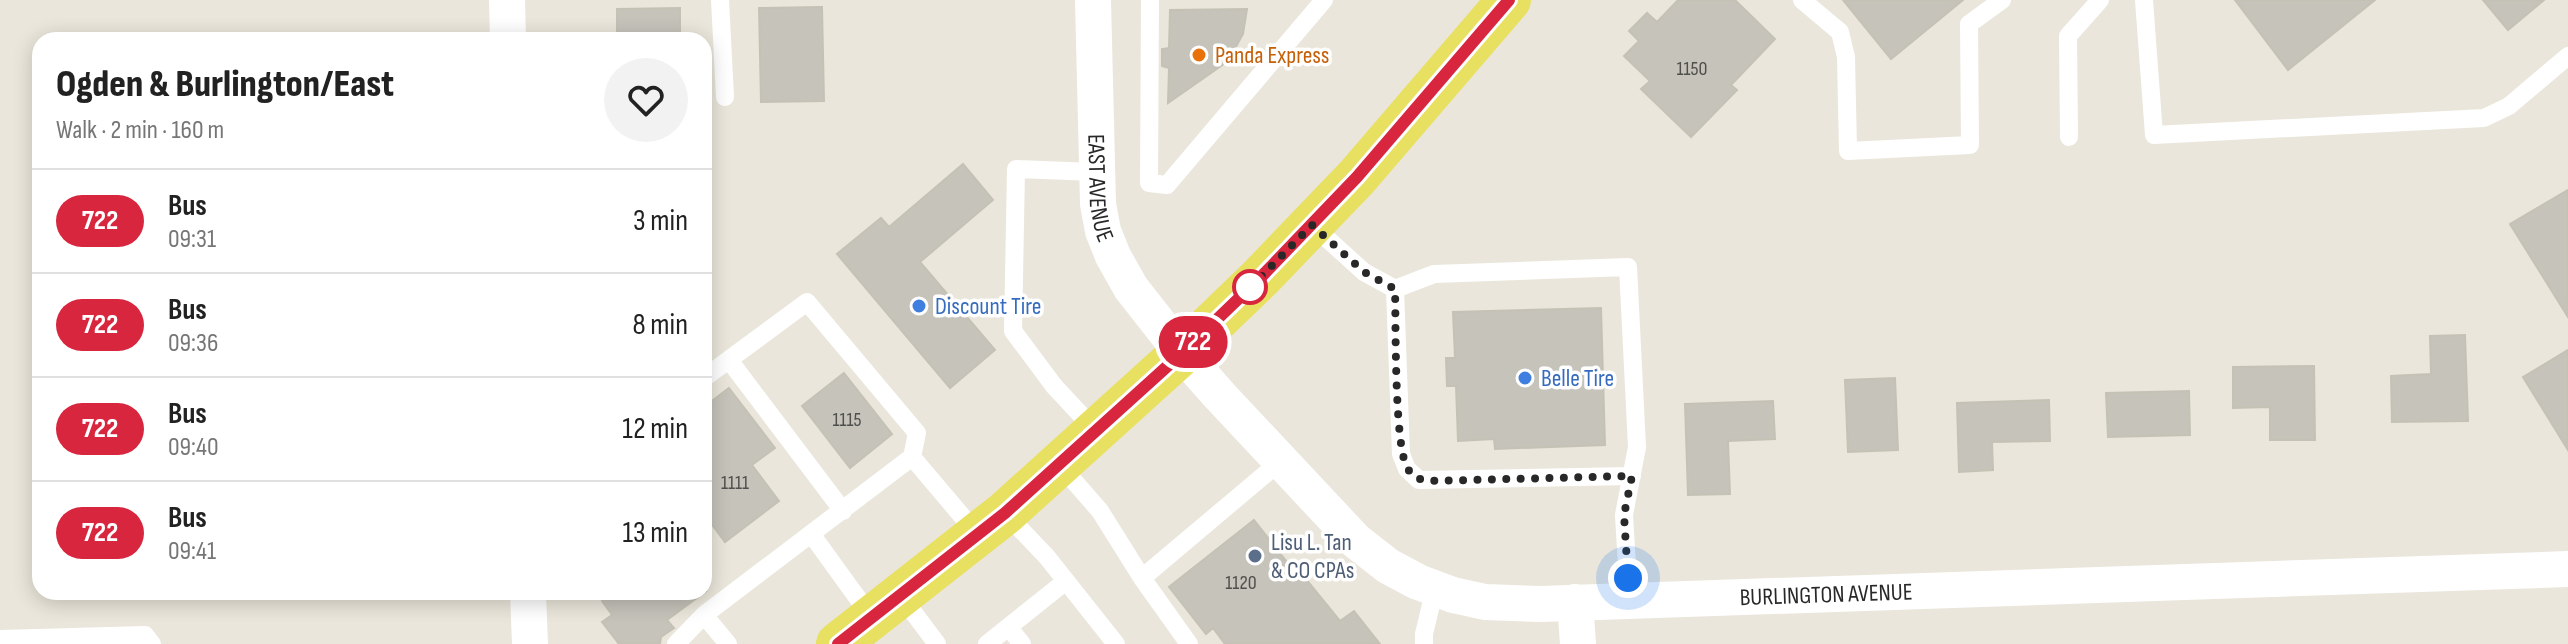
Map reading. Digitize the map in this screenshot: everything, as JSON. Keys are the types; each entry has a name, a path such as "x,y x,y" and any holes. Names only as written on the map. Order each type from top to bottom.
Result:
{"main road":[{"path":"838,644 992,524 1182,353 1357,177 1509,0"}],"street":[{"path":"507,0 508,32"},
{"name":"EAST AVENUE","path":"1093,0 1096,172 1103,231 1131,288 1182,353"},
{"name":"BURLINGTON AVENUE","path":"1182,353 1356,541 1388,566 1435,588 1485,602 1541,604 2568,569"},
{"path":"528,600 530,644"},
{"path":"1575,602 1578,644"}],"lane":[{"path":"720,0 725,97"},
{"path":"1150,0 1149,183 1167,185 1324,0"},
{"path":"1802,0 1840,32 1846,57 1848,151 1970,145 1969,24 2002,0"},
{"path":"2069,137 2068,36 2100,0"},
{"path":"2144,0 2154,135 2484,118 2509,106 2568,56"},
{"path":"1096,172 1016,169 1013,331 1054,386 1096,431"},
{"path":"1312,225 1364,272 1395,289 1434,274 1628,267 1637,447 1624,515 1629,599"},
{"path":"1395,289 1401,454 1407,469 1419,480 1632,476"},
{"path":"676,644 704,615 912,457 917,433 807,302 712,372"},
{"path":"729,360 843,511"},
{"path":"912,457 1066,581 1116,644"},
{"path":"1142,578 1282,460"},
{"path":"1059,464 1100,511 1189,644"},
{"path":"812,535 887,607 937,644"},
{"path":"987,644 1066,581"},
{"path":"1424,644 1435,588"},
{"path":"704,615 728,644"},
{"path":"1009,628 1022,644"},
{"path":"0,639 145,635 152,644"}],"building":[{"path":"1678,0 1735,0 1775,39 1731,85 1737,90 1691,137 1641,89 1650,81 1624,56 1639,41 1629,31 1647,13 1657,22"},
{"path":"1843,0 1963,0 1891,59"},
{"path":"2235,0 2375,0 2288,70"},
{"path":"2483,0 2544,0 2508,30"},
{"path":"822,7 824,101 761,102 759,8"},
{"path":"680,8 680,32 617,32 617,9"},
{"name":"Panda Express","path":"1247,9 1243,34 1228,61 1168,103 1169,68 1162,66 1162,49 1169,48 1170,10"},
{"name":"Discount Tire","path":"963,164 993,200 920,262 995,350 950,388 837,254 881,218 889,227"},
{"path":"2568,190 2568,317 2510,224"},
{"name":"Belle Tire","path":"1601,308 1605,445 1495,449 1494,439 1458,441 1456,386 1447,386 1446,358 1455,358 1453,312"},
{"path":"2465,335 2468,421 2392,422 2391,376 2431,374 2430,336"},
{"path":"2568,350 2568,450 2523,377"},
{"path":"2314,366 2315,440 2270,440 2270,407 2233,408 2233,367"},
{"path":"844,373 892,434 850,468 802,406"},
{"path":"1895,378 1898,450 1848,452 1845,380"},
{"path":"729,388 775,448 752,465 779,501 725,542 712,525 712,401"},
{"path":"2189,391 2190,435 2108,437 2106,393"},
{"path":"2049,400 2050,441 1992,442 1993,470 1959,472 1957,403"},
{"path":"1773,401 1775,439 1728,441 1730,494 1688,495 1685,404"},
{"path":"1254,520 1298,576 1301,573 1340,621 1354,611 1380,644 1225,644 1213,628 1206,634 1169,587"},
{"path":"694,600 667,620 674,628 661,637 660,644 619,644 602,622 612,615 602,601"}],"bus line":[{"name":"722","path":"838,644 1005,513 1182,353 1261,277 1357,177 1509,0"}],"place":[{"name":"Panda Express","path":"1199,55"},
{"name":"Discount Tire","path":"919,306"},
{"name":"Belle Tire","path":"1525,378"},
{"name":"Lisu L. Tan & CO CPAs","path":"1255,556"}],"route":[{"path":"1250,287 1246,292 1312,225 1364,272 1395,289 1401,454 1407,469 1419,480 1429,481 1632,476 1624,515 1628,578"}]}
